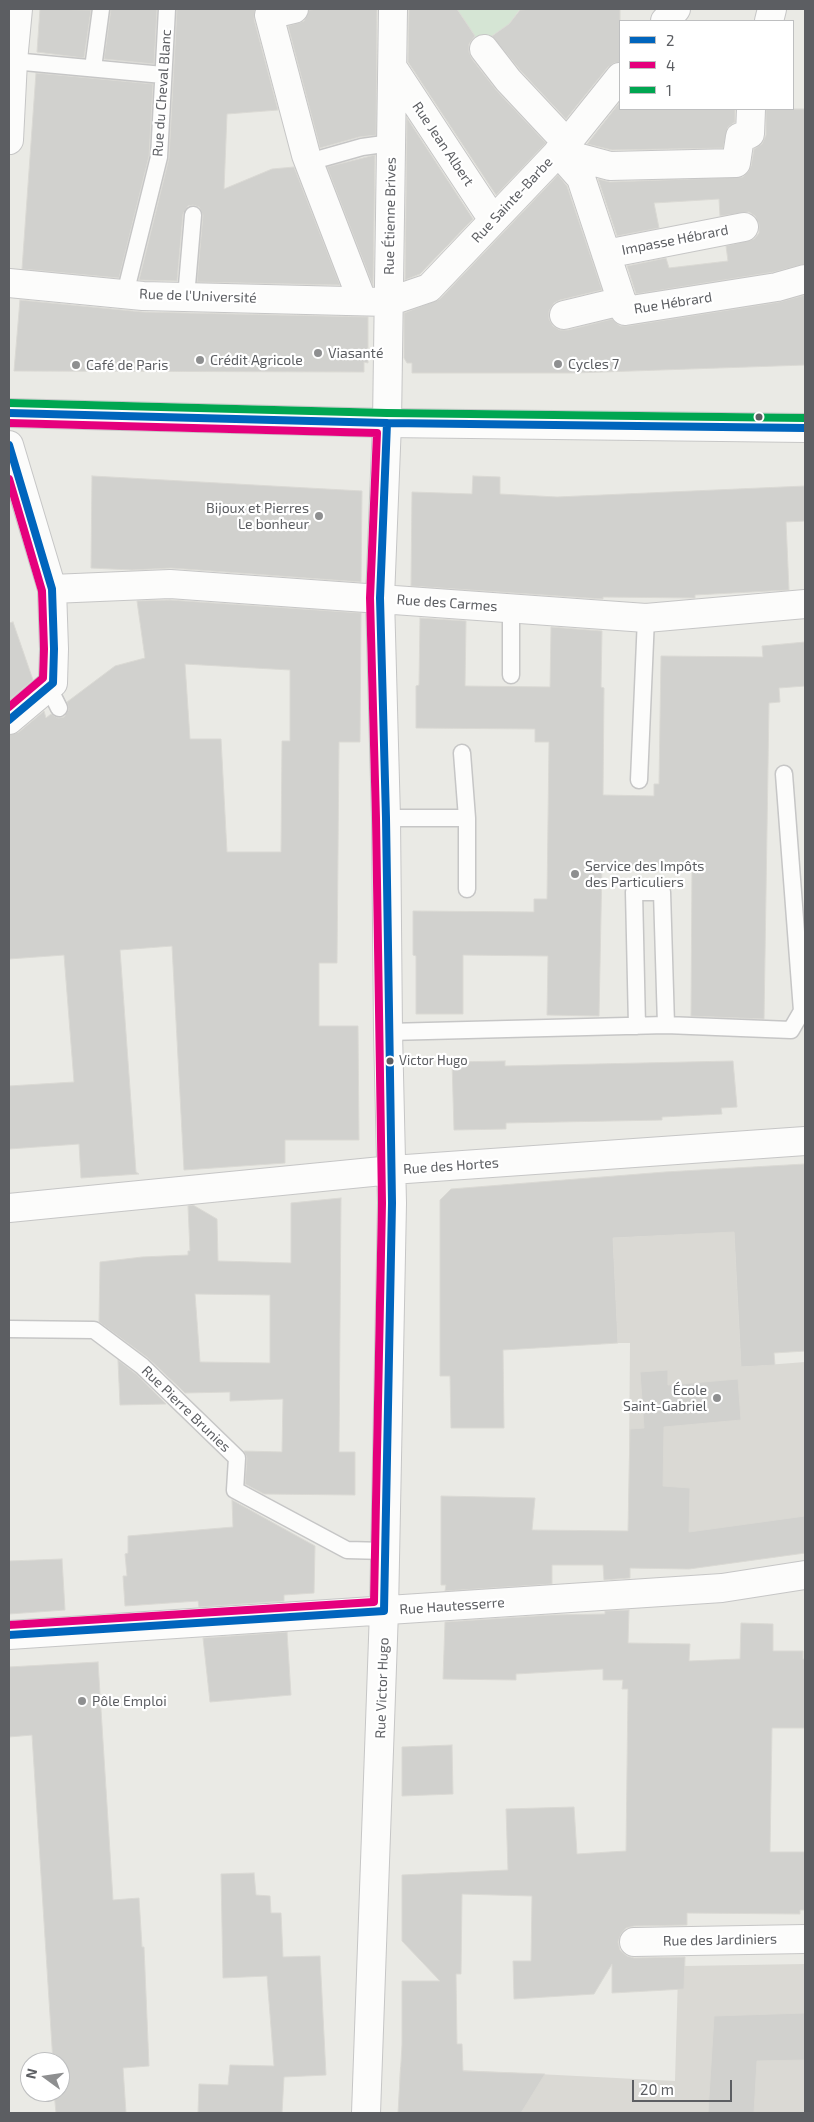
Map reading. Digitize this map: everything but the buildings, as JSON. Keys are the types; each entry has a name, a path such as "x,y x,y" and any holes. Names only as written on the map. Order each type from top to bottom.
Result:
{"street":[{"path":"9,140 18,9"},
{"path":"294,9 269,15 309,162 375,301"},
{"name":"Rue Étienne Brives","path":"386,423 375,301 391,143 393,9"},
{"path":"666,20 676,9"},
{"name":"Rue Hébrard","path":"484,49 562,148 581,178 625,311 777,287 805,279"},
{"name":"Rue Jean Albert","path":"393,68 493,220"},
{"name":"Rue Sainte-Barbe","path":"375,301 429,288 562,148 619,78"},
{"path":"562,148 610,166 736,163 740,136 750,134 751,110"},
{"name":"Impasse Hébrard","path":"606,254 744,227"},
{"name":"Rue de l'Université","path":"9,284 186,297 375,301"},
{"path":"564,315 622,301"},
{"path":"9,413 386,423 805,428"},
{"name":"Rue Victor Hugo","path":"366,2113 384,1611 392,1170 380,598 386,423"},
{"path":"9,444 52,589 54,649 54,693 9,720"},
{"name":"Rue des Carmes","path":"52,589 170,584 646,618 805,604"},
{"name":"Rue des Hortes","path":"9,1208 392,1170 805,1141"},
{"name":"Rue Hautesserre","path":"9,1636 722,1588 805,1575"},
{"name":"Rue des Jardiniers","path":"634,1942 805,1938"}],"lane":[{"path":"93,68 101,9"},
{"name":"Rue du Cheval Blanc","path":"125,294 159,157 167,9"},
{"path":"13,61 163,75"},
{"path":"309,162 362,147 391,143"},
{"path":"186,297 192,215"},
{"path":"511,608 511,675"},
{"path":"639,780 646,618"},
{"path":"462,754 467,818 467,889"},
{"path":"388,1032 666,1025 791,1030 802,1011 784,774"},
{"path":"386,818 467,818"},
{"path":"637,1026 634,892 662,892 666,1025"},
{"name":"Rue Pierre Brunies","path":"9,1330 94,1330 142,1366 237,1458 235,1490 347,1550 385,1551"}],"shaded area":[{"name":"École Saint-Gabriel","path":"734,1231 741,1367 805,1362 805,1553 689,1569 628,1568 630,1343 618,1343 613,1238"},
{"path":"805,1964 805,2113 398,2113 400,2067 675,2081 678,1975 684,1966"}],"green space":[{"path":"457,9 520,9 509,24 480,44"}],"transit line":[{"name":"1","path":"9,403 387,413 805,418"},
{"name":"2","path":"9,413 387,423 805,428"},
{"name":"4","path":"9,423 377,433 370,598 376,818 382,1203 374,1602 9,1625"},
{"name":"2","path":"9,1635 384,1611 392,1203 386,818 380,598 387,423"},
{"name":"2","path":"9,445 52,589 54,649 53,683 9,720"},
{"name":"4","path":"9,479 42,591 44,649 43,678 9,707"}],"place":[{"name":"Viasanté","path":"318,353"},
{"name":"Crédit Agricole","path":"200,360"},
{"name":"Cycles 7","path":"558,364"},
{"name":"Café de Paris","path":"76,365"},
{"name":"Bijoux et Pierres Le bonheur","path":"319,516"},
{"name":"Service des Impôts des Particuliers","path":"575,874"},
{"name":"Victor Hugo","path":"390,1061"},
{"name":"École Saint-Gabriel","path":"717,1398"},
{"name":"Pôle Emploi","path":"82,1701"}]}
